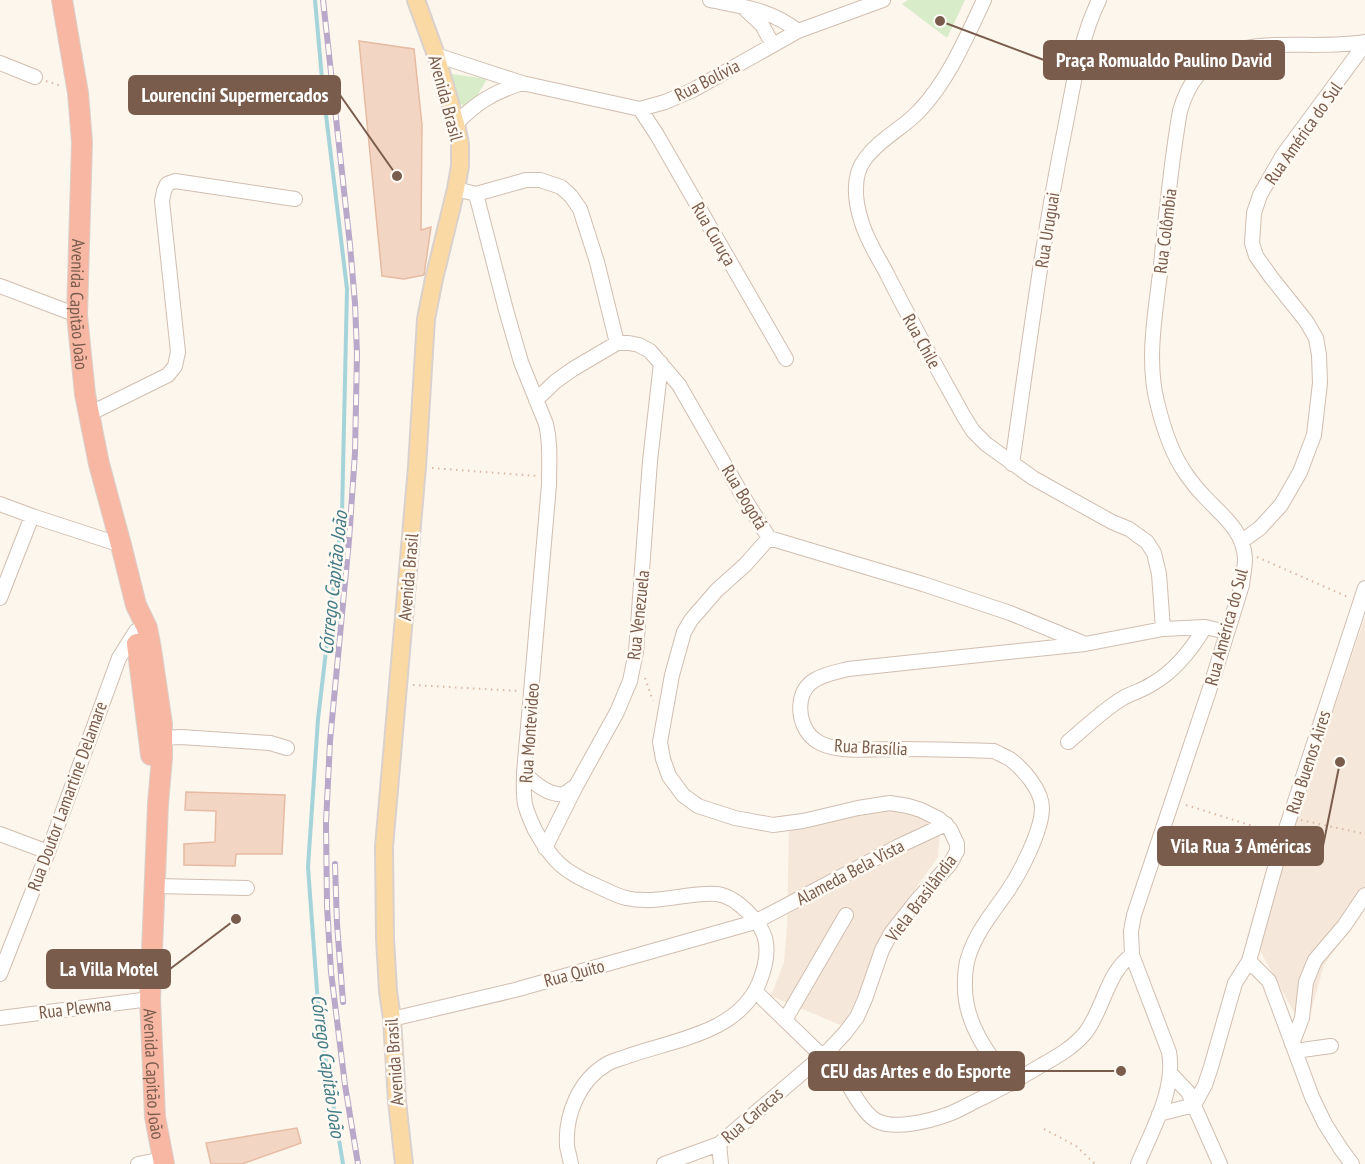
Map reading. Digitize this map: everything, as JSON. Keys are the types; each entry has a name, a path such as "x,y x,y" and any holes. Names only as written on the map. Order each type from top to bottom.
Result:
{"highway":[{"name":"Avenida Capitão João","path":"62,0 78,93 82,142 77,315 85,394 99,464 157,686 162,724 150,999 155,1117 163,1162"},
{"name":"Avenida Capitão João","path":"141,630 152,768 158,804"}],"main road":[{"name":"Avenida Brasil","path":"404,1164 385,938 384,847 417,467 426,319 460,166 460,144 456,124 436,55 416,0"}],"street":[{"path":"710,0 766,12 785,21 798,31"},
{"name":"Rua Bolívia","path":"436,55 522,83 640,109 665,102 693,90 798,31 883,0"},
{"name":"Rua Chile","path":"984,0 946,76 932,97 918,113 865,158 857,178 856,199 861,222 905,310 973,431 986,444 1033,478 1129,529 1148,542 1160,574 1163,629"},
{"name":"Rua Uruguai","path":"1012,464 1054,181 1078,63 1086,31 1099,0"},
{"path":"744,8 756,17 773,45"},
{"name":"Rua América do Sul","path":"1132,955 1131,931 1134,915 1242,585 1245,570 1243,546 1281,505 1300,472 1314,435 1320,383 1316,338 1306,321 1256,256 1252,243 1254,213 1260,195 1283,155 1365,43"},
{"name":"Rua Colômbia","path":"1243,546 1236,529 1203,495 1174,455 1156,400 1152,366 1154,327 1180,111 1184,96 1195,76 1221,56 1259,45 1365,43"},
{"path":"0,63 35,77"},
{"path":"456,124 476,105 490,96 522,83"},
{"name":"Rua Curuça","path":"640,109 786,359"},
{"path":"456,189 476,194 526,180 540,180 561,187 572,196 580,209 597,262 617,343 573,369 536,400"},
{"path":"89,414 168,375 175,366 178,352 162,201 167,184 175,181 296,199"},
{"name":"Rua Montevideo","path":"476,194 521,362 549,434 549,477 524,772 525,803 529,818 545,848 557,863 574,876 626,898 658,900 720,894 735,900 746,909 762,931 766,941 763,974 755,991 748,1002 724,1022 696,1035 607,1064 591,1076 579,1091 569,1121 567,1146 571,1164"},
{"path":"0,286 77,315"},
{"name":"Rua Bogotá","path":"617,343 639,345 650,351 662,363 679,385 769,538 934,587 1010,613 1085,644"},
{"name":"Rua Venezuela","path":"545,848 617,712 630,681 636,652 650,461 662,363"},
{"path":"0,504 121,545"},
{"path":"0,598 32,516"},
{"name":"Viela Brasilândia","path":"769,538 745,565 717,590 691,620 684,632 672,675 660,742 669,776 683,795 698,806 735,818 773,825 890,803 908,806 921,810 946,824 957,844 957,852 950,864 909,909 891,933 882,950 857,1017 826,1052"},
{"name":"Rua Buenos Aires","path":"1194,1106 1205,1086 1235,983 1249,961 1284,835 1365,588"},
{"path":"1068,742 1122,699 1152,685 1173,669 1205,627"},
{"name":"Rua Brasília","path":"1011,1083 990,1056 972,1025 964,984 965,969 976,939 1008,890 1031,847 1039,826 1042,807 1037,791 1028,775 1009,758 994,751 846,749 821,744 807,733 802,720 803,691 810,682 819,677 848,669 1085,644 1163,629 1205,627 1227,632"},
{"name":"Rua Doutor Lamartine Delamare","path":"0,974 48,852 119,658 125,646 141,630"},
{"path":"162,738 270,742 286,748"},
{"path":"524,772 534,783 547,791 562,794 576,786"},
{"name":"Alameda Bela Vista","path":"755,922 898,846 946,824"},
{"path":"0,834 48,852"},
{"path":"154,886 247,888"},
{"path":"1294,1047 1302,1018 1306,982 1316,960 1344,926 1365,895"},
{"path":"785,1020 846,915"},
{"name":"Rua Quito","path":"392,1020 536,984 755,922"},
{"path":"755,991 785,1020 826,1052 862,1108 876,1121 898,1124 920,1122 950,1114 1011,1083 1068,1049 1084,1034 1095,1018 1116,972 1123,961 1132,955 1169,1052 1171,1063 1171,1074 1165,1097 1138,1164"},
{"path":"1249,961 1269,981 1312,1097 1325,1124 1352,1164"},
{"name":"Rua Plewna","path":"0,1018 150,999"},
{"path":"1294,1047 1331,1046"},
{"name":"Rua Caracas","path":"664,1164 719,1144 826,1052"},
{"path":"1171,1074 1188,1092 1220,1164"},
{"path":"1165,1097 1194,1106"},
{"path":"1159,1114 1194,1106"},
{"path":"719,1144 721,1164"},
{"path":"138,1164 163,1162"}],"path":[{"path":"35,77 78,93"},
{"path":"417,467 549,477"},
{"path":"1243,546 1360,603"},
{"path":"636,652 653,702"},
{"path":"399,684 532,692"},
{"path":"1190,806 1284,835"},
{"path":"1290,817 1365,834"},
{"path":"1044,1129 1076,1146 1095,1164"}],"shaded area":[{"path":"1365,617 1365,907 1324,965 1305,1032 1255,942"},
{"path":"904,804 941,819 938,857 894,919 843,1026 771,996 784,962 789,825"}],"green space":[{"path":"908,0 965,0 947,38 902,4"},
{"path":"452,74 487,79 477,96 465,107 453,98"}],"building":[{"path":"359,41 414,49 422,125 421,230 431,227 424,275 404,279 382,276"},
{"path":"186,792 285,795 282,854 236,854 235,866 184,865 184,844 215,842 216,811 185,810"},
{"path":"297,1128 301,1143 242,1164 211,1164 206,1143"}],"waterway":[{"name":"Córrego Capitão João","path":"315,0 323,90 347,289 342,515 318,719 308,867 319,1018 343,1164"}],"railway":[{"path":"323,0 350,245 357,354 355,453 330,741 326,823 331,972 345,1085 358,1164"},
{"path":"335,864 343,1002"}],"place":[{"name":"Praça Romualdo Paulino David","path":"940,21"},
{"name":"Lourencini Supermercados","path":"397,176"},
{"name":"Vila Rua 3 Américas","path":"1340,762"},
{"name":"La Villa Motel","path":"236,919"},
{"name":"CEU das Artes e do Esporte","path":"1121,1071"}]}
